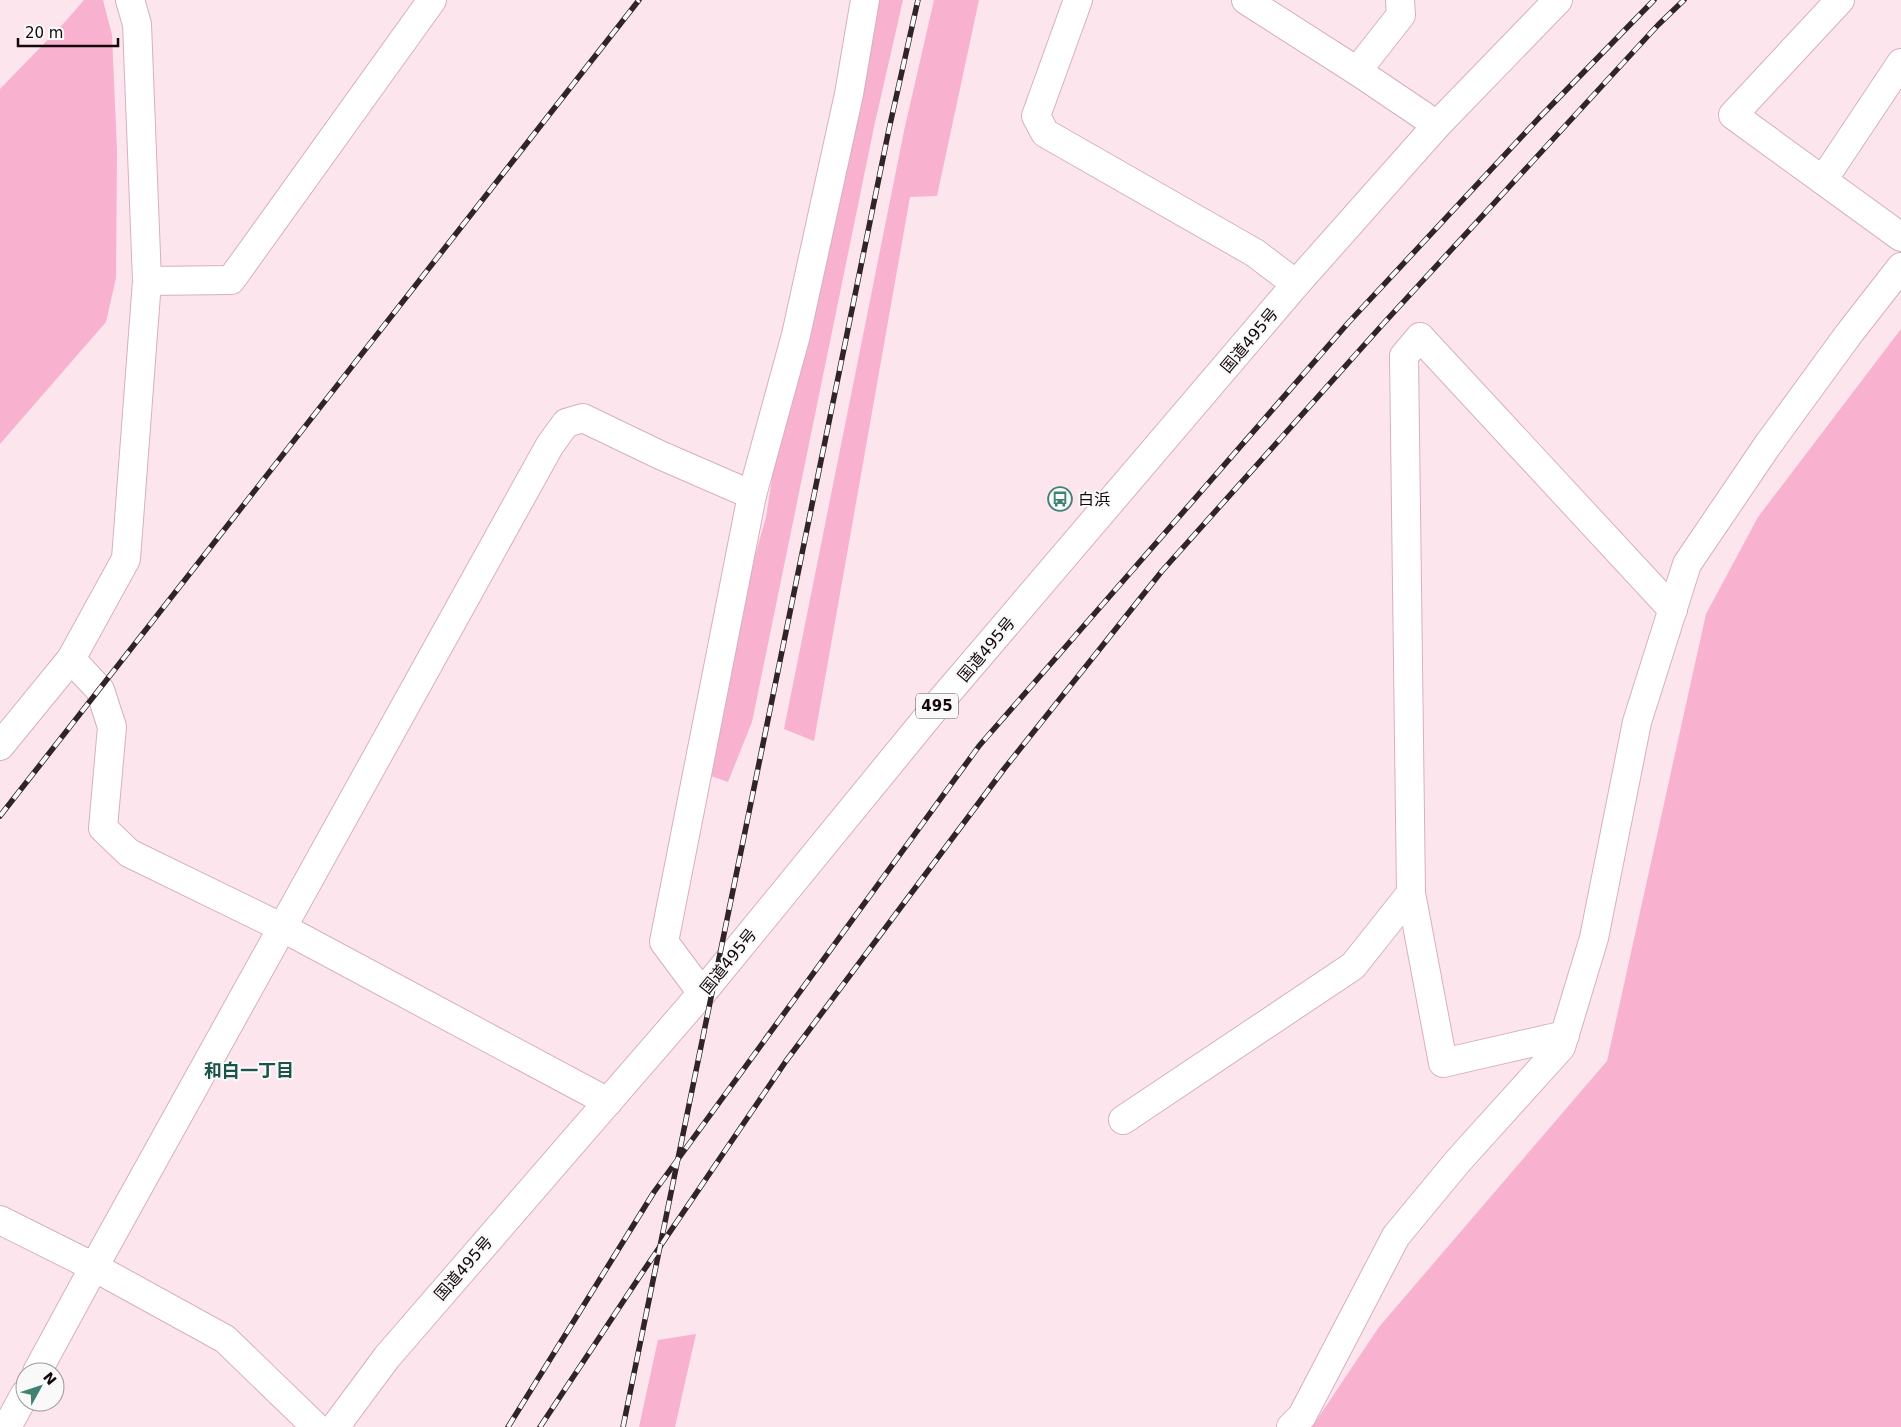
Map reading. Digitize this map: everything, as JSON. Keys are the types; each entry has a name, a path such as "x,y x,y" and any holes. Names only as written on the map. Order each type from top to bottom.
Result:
{"main road":[{"path":"0,746 71,659 126,559 147,281 137,24 130,0"},
{"path":"147,281 231,280 432,0"},
{"path":"702,993 664,942 752,496 796,335 849,94 866,0"},
{"path":"1078,0 1036,116 1045,133 1255,254 1296,284"},
{"path":"1246,0 1437,125"},
{"path":"1357,71 1401,15 1400,0"},
{"name":"国道495号","path":"334,1427 387,1357 702,993 939,703 1296,284 1437,125 1558,0"},
{"path":"1840,0 1733,115 1901,237"},
{"path":"1823,180 1901,63"},
{"path":"1291,1427 1302,1416 1396,1236 1459,1160 1561,1047 1594,938 1638,722 1687,564 1767,446 1901,266"},
{"path":"1565,1034 1443,1063 1411,893 1404,356 1420,337 1672,610"},
{"path":"42,1362 550,445 566,423 583,418 752,496"},
{"path":"71,659 100,690 112,727 103,828 129,853 283,928 608,1102"},
{"path":"1123,1120 1353,966 1411,893"},
{"path":"0,1220 94,1266 225,1339 316,1427"},
{"path":"7,1427 15,1412"}],"shaded area":[{"path":"84,0 103,0 112,35 117,150 116,278 106,322 0,444 0,89"},
{"path":"871,0 903,0 874,127 752,722 728,782 702,773 748,581 766,517 775,459"},
{"path":"934,0 979,0 937,196 910,197 814,741 784,729 904,131"},
{"path":"1901,329 1901,1427 1312,1427 1379,1327 1607,1061 1706,614 1758,517"},
{"path":"696,1334 675,1427 639,1427 658,1340"}],"railway":[{"path":"0,816 639,0"},
{"path":"623,1427 889,129 918,0"},
{"path":"508,1427 654,1192 979,746 1349,322 1539,118 1654,0"},
{"path":"540,1427 786,1061 1004,769 1162,571 1383,324 1658,25 1684,0"}],"place":[{"name":"白浜","path":"1060,499"}],"district":[{"name":"和白一丁目","path":"249,1071"}]}
